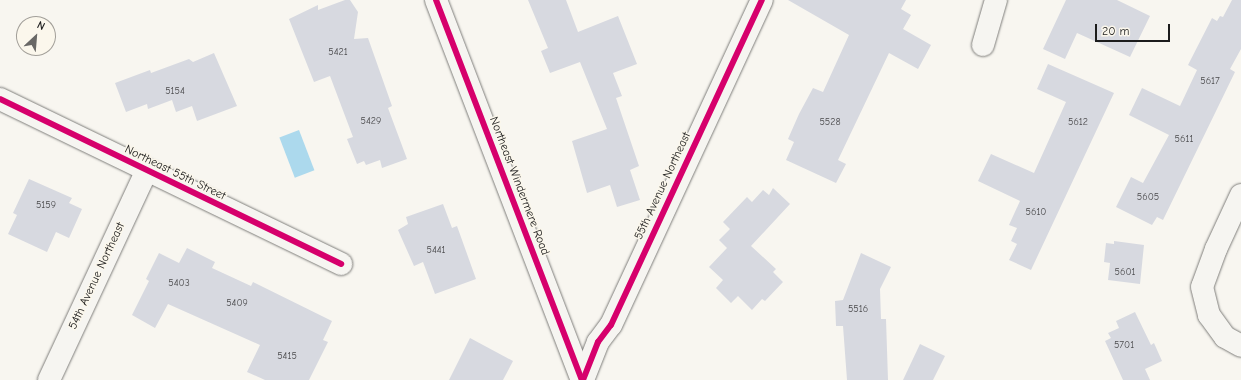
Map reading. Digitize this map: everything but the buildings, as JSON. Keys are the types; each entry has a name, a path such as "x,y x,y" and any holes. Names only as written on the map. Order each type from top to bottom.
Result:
{"street":[{"name":"Northeast Windermere Road","path":"436,0 582,380"},
{"name":"55th Avenue Northeast","path":"582,380 598,342 611,325 762,0"},
{"path":"983,45 996,0"},
{"name":"Northeast 55th Street","path":"0,99 146,172 341,264"},
{"name":"54th Avenue Northeast","path":"48,380 146,172"},
{"path":"1241,195 1216,249 1202,288 1209,316 1225,338 1241,346"}],"water":[{"path":"299,130 314,170 295,178 279,138"}],"cycle path":[{"path":"436,0 582,380"},
{"path":"583,380 598,342 611,325 762,0"},
{"path":"0,99 341,264"}]}
